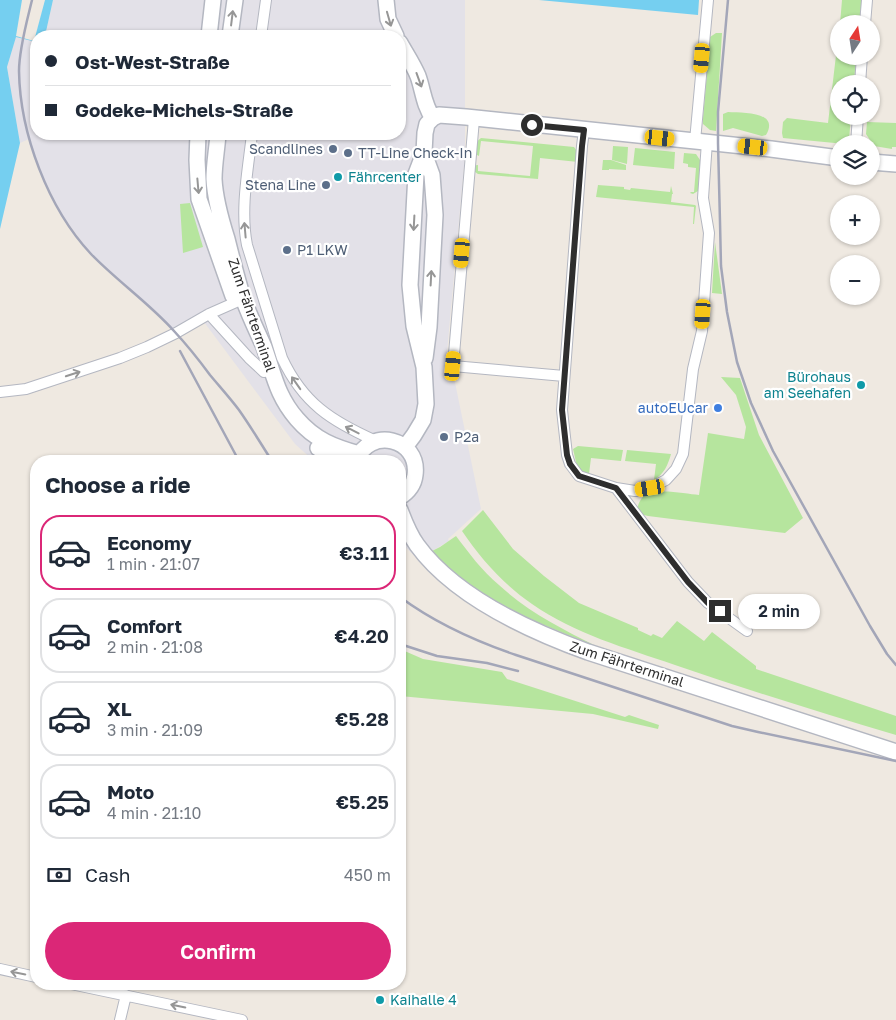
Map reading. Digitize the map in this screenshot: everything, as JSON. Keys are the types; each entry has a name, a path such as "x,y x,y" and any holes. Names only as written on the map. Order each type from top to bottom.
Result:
{"street":[{"path":"210,30 213,0"},
{"path":"231,30 235,0"},
{"path":"386,0 388,19 393,30"},
{"path":"584,130 562,410 567,455 570,464 579,476 616,488 635,491 650,488 666,480 676,469 683,454 693,369 702,331 709,233 703,198 701,142 708,0"},
{"path":"866,15 867,0"},
{"path":"262,30 265,5"},
{"path":"406,52 417,74 428,110 433,118"},
{"path":"406,492 411,486 416,472 413,458 405,447 423,420 426,397 424,367 414,326 410,285 416,174 424,153 427,124 433,118 439,115 830,157"},
{"path":"474,119 453,366 564,376"},
{"name":"Zum Fährterminal","path":"198,140 199,199 240,301 270,392 282,413 296,430 312,445 330,455"},
{"name":"Zum Fährterminal","path":"217,140 214,180 218,208 240,301 264,348 280,394 298,420 322,441 351,455"},
{"name":"Zum Fährterminal","path":"251,140 244,215 246,245 282,358 300,390 314,405 341,425 376,441"},
{"path":"424,153 432,175 435,215 429,327 424,367"},
{"path":"880,163 896,164"},
{"path":"0,392 26,389 120,358 147,347 209,314 240,301"},
{"path":"209,314 264,372"},
{"name":"Zum Fährterminal","path":"360,455 366,446 376,441 391,440 405,447"},
{"path":"616,488 688,582 708,603 747,631"},
{"name":"Zum Fährterminal","path":"406,525 417,545 441,572 480,600 518,622 561,642 896,752"},
{"path":"0,969 30,976"},
{"path":"101,990 242,1020"},
{"path":"120,1020 126,995"}],"shaded area":[{"path":"53,0 465,0 465,155 446,363 447,368 452,368 481,509 448,539 449,541 432,551 424,565 406,548 406,455 307,455 295,444 201,318 176,333 160,316 90,253 63,216 39,168 29,139 20,143 7,67 16,36 30,40 30,140 406,140 406,30 46,30"}],"green space":[{"path":"842,0 862,0 860,15 841,15"},
{"path":"716,33 722,33 716,131 710,130 703,124 703,118 710,37"},
{"path":"835,65 855,65 855,75 834,75"},
{"path":"830,106 830,125 850,125 849,135 830,135 830,143 783,138 783,122 787,118 828,123"},
{"path":"728,112 750,113 764,117 768,121 769,127 766,135 762,136 733,128 723,131 723,114"},
{"path":"880,122 896,123 896,147 892,147 892,149 880,147 880,135 866,134 867,125 880,125"},
{"path":"481,138 574,147 577,151 578,162 540,158 538,179 478,174 472,170 474,166 478,165 478,171 530,176 533,146 481,141 479,156 475,154 475,143"},
{"path":"613,146 628,147 627,164 612,160"},
{"path":"635,148 675,152 674,169 633,165"},
{"path":"684,153 696,154 700,160 698,191 693,194 690,193 694,192 696,168 688,167 688,164 683,163"},
{"path":"603,160 611,160 626,165 626,170 602,170"},
{"path":"598,185 624,187 624,189 630,190 631,188 670,192 671,186 673,194 671,202 696,206 694,224 694,207 596,197"},
{"path":"190,203 203,247 183,253 180,204"},
{"path":"715,242 722,294 712,293"},
{"path":"721,377 740,378 759,435 803,518 785,533 648,516 640,514 637,509 639,502 650,493 666,492 699,495 708,433 744,439 746,427 736,395"},
{"path":"578,446 623,450 621,461 591,458 589,474 578,471 573,449"},
{"path":"627,450 671,454 665,469 654,480 656,464 625,461"},
{"path":"483,510 513,549 579,603 638,628 638,630 651,636 653,634 662,638 677,621 704,641 712,632 756,666 756,669 896,716 896,735 757,692 620,646 583,632 548,615 522,597 503,580 477,552 462,531"},
{"path":"456,536 481,568 521,603 545,619 596,646 544,625 542,627 499,606 462,581 432,551"},
{"path":"406,652 423,659 502,672 507,679 625,717 629,715 659,725 658,729 593,714 406,697"}],"water":[{"path":"0,0 53,0 46,30 30,30 30,40 16,37 7,67 20,143 0,229"},
{"path":"539,0 699,0 698,15"}],"pier":[{"path":"22,0 45,0 37,30 30,30 30,40 16,36"}],"railway":[{"path":"30,140 21,95 19,71 20,54 32,0"},
{"path":"728,0 718,112 721,266 727,312 737,362 751,403 773,451 870,626 896,665"},
{"path":"30,140 39,169 50,192 76,236 91,254 174,331 239,410 268,455"},
{"path":"180,351 236,455"},
{"path":"406,601 427,615 486,644 732,726 896,761"},
{"path":"406,646 437,656 487,663 518,671"}],"place":[{"name":"Scandlines","path":"333,149"},
{"name":"TT-Line Check-In","path":"348,153"},
{"name":"Fährcenter","path":"338,177"},
{"name":"Stena Line","path":"326,185"},
{"name":"P1 LKW","path":"287,250"},
{"name":"Bürohaus am Seehafen","path":"861,385"},
{"name":"autoEUcar","path":"718,408"},
{"name":"P2a","path":"444,437"},
{"name":"Kaihalle 4","path":"380,1000"}],"route":[{"path":"532,125 584,130 562,410 567,455 570,464 579,476 616,488 688,582 708,603 720,611"}]}
